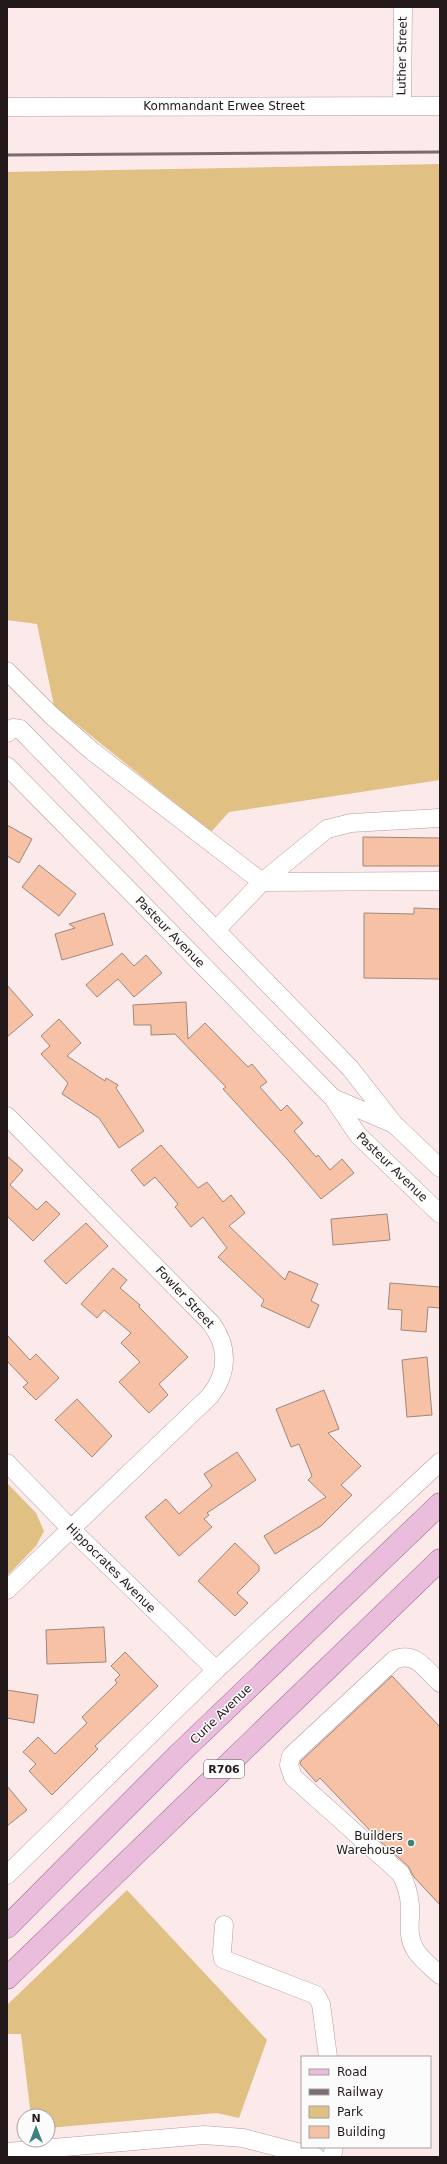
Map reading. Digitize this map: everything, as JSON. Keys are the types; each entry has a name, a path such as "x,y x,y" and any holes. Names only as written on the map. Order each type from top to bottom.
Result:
{"main road":[{"name":"Curie Avenue","path":"7,1927 176,1757 440,1504"},
{"name":"R706","path":"7,1978 440,1560"}],"street":[{"name":"Luther Street","path":"402,105 403,7"},
{"name":"Kommandant Erwee Street","path":"7,107 440,106"},
{"path":"7,671 51,716 92,751 262,882 440,881"},
{"path":"7,715 13,731 216,930 350,1068 394,1124"},
{"name":"Pasteur Avenue","path":"7,766 333,1098 358,1135 440,1214"},
{"path":"216,930 262,882 327,829 351,823 440,818"},
{"name":"Pasteur Avenue","path":"333,1098 394,1124 440,1168"},
{"name":"Fowler Street","path":"7,1116 211,1323 218,1333 225,1354 222,1378 210,1396 7,1590"},
{"path":"7,1875 216,1670 440,1462"},
{"name":"Hippocrates Avenue","path":"7,1463 71,1529 216,1670"},
{"path":"440,1683 411,1657 402,1656 394,1660 291,1756 289,1765 293,1777 401,1874 408,1891 410,1905 409,1931 411,1941 416,1950 440,1975"},
{"path":"224,1925 222,1952 223,1959 316,1995 321,2004 328,2056"},
{"path":"7,2152 204,2135 243,2138 316,2157"}],"green space":[{"path":"440,164 440,780 229,812 211,832 54,706 37,624 7,620 7,172"},
{"path":"7,1483 36,1513 44,1531 36,1546 7,1576"},
{"path":"127,1890 267,2040 239,2118 217,2113 56,2127 56,2108 30,2108 21,2034 7,2034 7,2005"}],"building":[{"path":"7,825 32,839 19,863 7,856"},
{"path":"363,837 440,838 440,866 363,866"},
{"path":"39,865 76,894 59,916 22,887"},
{"path":"414,908 440,909 440,979 364,978 364,913 414,914"},
{"path":"104,913 113,945 62,960 55,934 75,928 69,924"},
{"path":"122,953 134,966 146,955 162,973 134,997 118,979 97,997 86,985"},
{"path":"7,985 33,1015 7,1037"},
{"path":"186,1002 188,1039 205,1023 248,1067 252,1064 267,1082 260,1087 281,1111 287,1105 303,1123 294,1131 316,1157 318,1155 330,1170 342,1159 354,1173 321,1199 287,1159 223,1089 226,1087 175,1034 151,1035 151,1025 134,1025 133,1005"},
{"path":"59,1019 81,1043 67,1056 105,1081 106,1078 118,1085 116,1088 144,1131 119,1148 99,1118 62,1094 68,1083 41,1054 50,1046 41,1036"},
{"path":"161,1145 198,1188 207,1182 223,1202 231,1195 245,1213 229,1226 285,1280 289,1271 318,1284 311,1301 319,1305 309,1328 261,1306 264,1300 218,1257 227,1248 203,1217 191,1227 175,1207 178,1204 155,1177 144,1186 131,1170"},
{"path":"7,1156 23,1170 10,1185 37,1210 46,1201 60,1214 33,1241 7,1216"},
{"path":"387,1214 390,1240 333,1245 331,1219"},
{"path":"86,1223 108,1246 66,1284 44,1261"},
{"path":"113,1268 127,1280 120,1288 140,1305 139,1307 188,1357 159,1384 168,1395 149,1413 119,1382 140,1362 121,1343 131,1333 104,1310 97,1318 81,1304"},
{"path":"390,1283 440,1287 440,1308 428,1307 426,1332 401,1330 402,1310 388,1309"},
{"path":"7,1335 30,1360 36,1354 59,1378 36,1400 23,1387 28,1383 7,1361"},
{"path":"427,1357 432,1415 407,1417 402,1360"},
{"path":"324,1390 339,1429 328,1433 361,1466 341,1485 352,1495 321,1526 275,1554 264,1536 326,1497 308,1480 312,1476 299,1444 291,1447 276,1409"},
{"path":"77,1399 112,1436 92,1457 55,1420"},
{"path":"237,1452 256,1480 207,1513 209,1515 204,1519 212,1527 179,1556 145,1517 166,1499 179,1514 212,1486 204,1474"},
{"path":"235,1543 259,1566 259,1571 237,1593 248,1603 235,1616 198,1581"},
{"path":"104,1627 106,1662 47,1664 46,1630"},
{"path":"125,1652 158,1686 95,1746 98,1749 52,1795 29,1771 36,1764 23,1752 38,1737 55,1754 87,1723 82,1717 117,1683 115,1680 120,1675 111,1666"},
{"name":"Builders Warehouse","path":"392,1676 440,1727 440,1905 414,1877 408,1866 380,1841 320,1778 316,1782 300,1764 301,1761"},
{"path":"7,1690 38,1695 34,1723 7,1718"},
{"path":"7,1786 27,1810 7,1826"}],"railway":[{"path":"7,155 440,152"}],"place":[{"name":"Builders Warehouse","path":"411,1843"}]}
